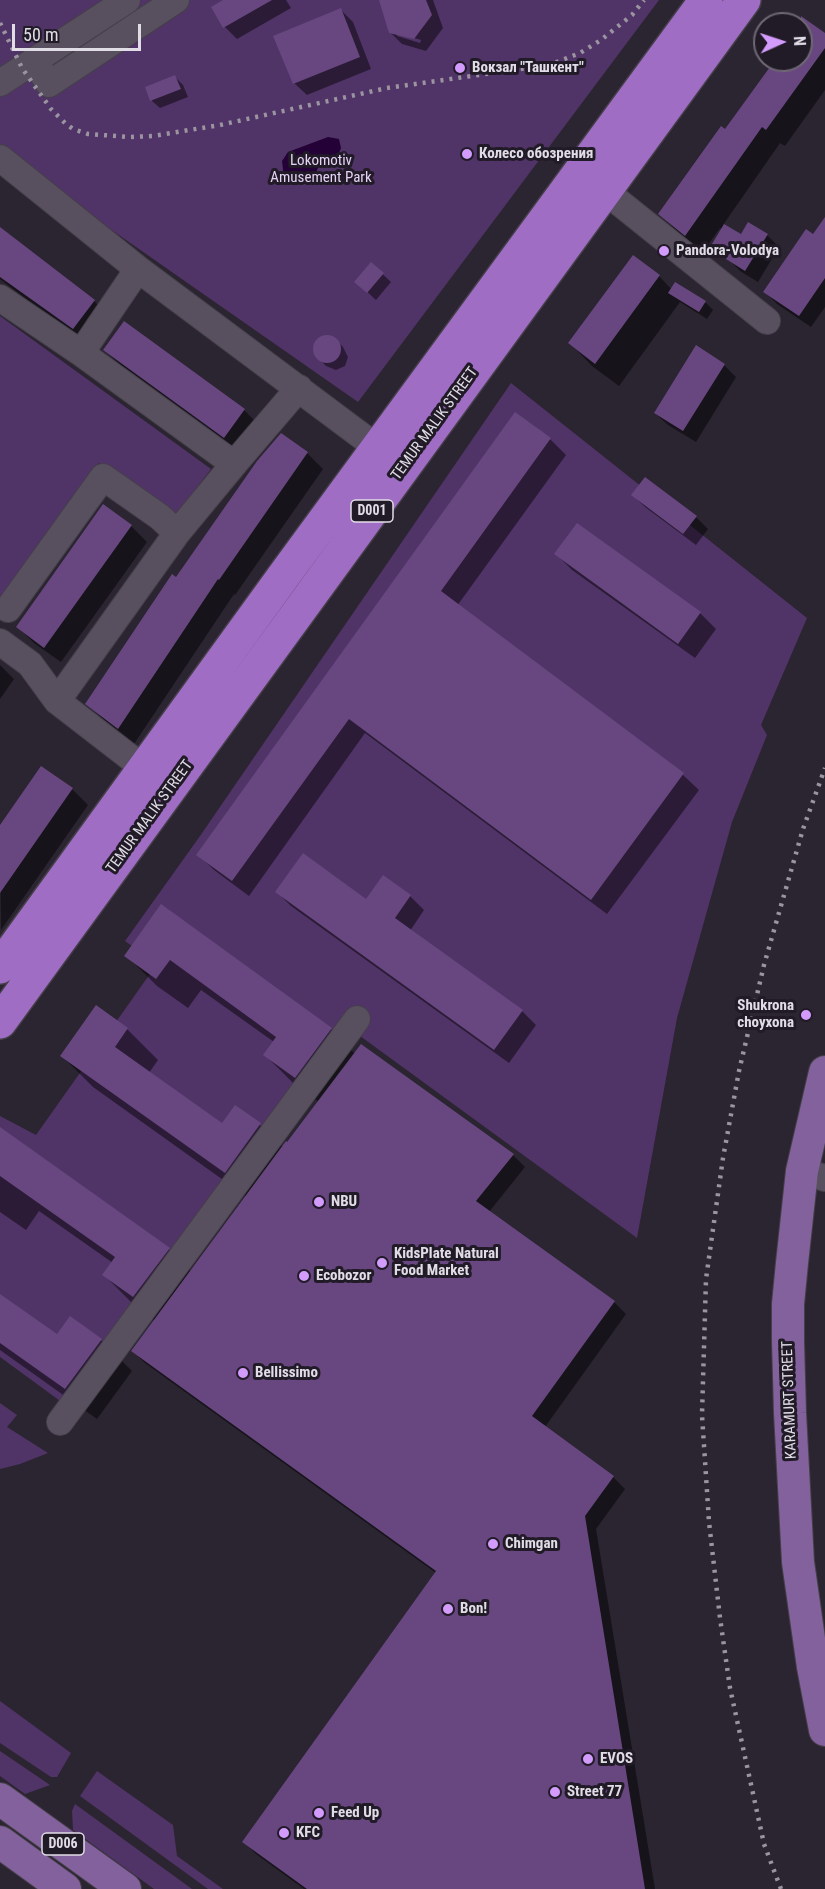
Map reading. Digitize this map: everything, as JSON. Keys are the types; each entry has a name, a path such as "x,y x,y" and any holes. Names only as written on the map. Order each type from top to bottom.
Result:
{"highway":[{"name":"TEMUR MALIK STREET","path":"0,967 706,0"},
{"name":"TEMUR MALIK STREET","path":"0,1022 744,0"},
{"path":"311,539 337,559"},
{"path":"218,668 243,689"}],"main road":[{"name":"KARAMURT STREET","path":"825,1072 812,1174 796,1221 788,1304 790,1413 798,1562 825,1730"},
{"name":"KARAMURT STREET","path":"825,1104 798,1263 795,1341 806,1560 825,1692"},
{"name":"D006","path":"0,1799 125,1889"},
{"name":"D006","path":"0,1842 65,1889"}],"street":[{"path":"6,79 126,0"},
{"path":"34,60 49,84 176,0"},
{"path":"0,158 138,269 379,448"},
{"path":"605,191 767,321"},
{"path":"81,353 138,269"},
{"path":"0,298 81,353 234,464"},
{"path":"57,701 177,532 299,388"},
{"path":"8,609 103,477 160,517 177,532"},
{"path":"0,642 30,664 57,701 145,769"},
{"path":"60,1422 357,1019"}],"green space":[{"name":"Lokomotiv Amusement Park","path":"0,0 659,0 358,402 0,152"},
{"path":"0,316 211,469 175,516 99,463 0,602"},
{"path":"511,383 807,618 761,725 767,735 732,822 677,1018 637,1238 345,1025 78,1414 0,1357 0,1116 36,1135 157,964 125,941 200,836"},
{"path":"0,1403 17,1415 7,1427 48,1453 0,1469"},
{"path":"0,1701 71,1753 57,1777 51,1777 0,1743"},
{"path":"0,1751 50,1785 25,1794 0,1776"},
{"path":"97,1771 173,1825 177,1856 223,1889 208,1889 80,1796"},
{"path":"75,1804 192,1889 154,1889 73,1830 72,1811"}],"shaded area":[{"path":"328,137 339,139 341,148 337,158 321,160 314,178 303,184 294,184 284,178 282,161 288,152"}],"building":[{"path":"223,0 272,0 223,28 211,7"},
{"path":"379,0 426,0 432,15 414,39 389,33"},
{"path":"341,8 360,57 293,84 273,36"},
{"path":"813,24 825,33 825,48 813,65"},
{"path":"766,72 808,72 766,130 762,127 685,236 658,214 721,126 725,129"},
{"path":"175,75 181,89 150,101 145,87"},
{"path":"825,217 825,278 799,316 763,292 806,229 813,234"},
{"path":"748,222 768,234 745,271 726,259 729,254 712,244 724,224 741,234"},
{"path":"0,227 95,300 73,329 0,277"},
{"path":"633,255 660,275 595,364 568,343"},
{"path":"371,262 384,273 367,293 354,282"},
{"path":"675,282 706,301 699,312 668,293"},
{"path":"124,321 245,409 224,438 103,350"},
{"path":"327,335 337,339 341,349 337,359 327,363 317,359 313,349 317,339"},
{"path":"696,345 725,364 683,431 654,413"},
{"path":"515,412 551,438 441,591 684,773 591,900 349,719 232,881 196,855"},
{"path":"281,433 308,452 218,579 118,729 85,704 172,574 176,577 257,461"},
{"path":"645,477 697,516 683,534 631,495"},
{"path":"103,504 132,525 44,648 16,627"},
{"path":"577,523 701,612 678,644 554,554"},
{"path":"41,766 73,788 0,893 0,825"},
{"path":"303,853 366,899 383,875 411,895 395,918 523,1010 494,1050 275,892"},
{"path":"161,904 332,1028 295,1078 263,1055 276,1037 170,960 156,979 124,956"},
{"path":"96,1005 128,1028 115,1047 222,1123 235,1105 261,1123 225,1173 60,1056"},
{"name":"Chimgan","path":"361,1044 514,1154 476,1201 615,1301 532,1416 614,1476 585,1516 645,1889 307,1889 242,1842 436,1571 131,1351 286,1141"},
{"path":"0,1127 170,1248 133,1297 102,1275 115,1257 0,1176"},
{"path":"0,1294 57,1334 70,1316 102,1339 65,1389 0,1343"}],"railway":[{"path":"0,23 22,68 51,109 65,123 73,129 88,134 130,137 153,136 220,125 387,88 549,65 580,53 601,40 632,15 644,0"},
{"path":"781,1889 764,1844 730,1688 720,1618 709,1522 702,1415 706,1279 723,1158 739,1071 764,965 803,829 825,768"}],"place":[{"name":"Вокзал \"Ташкент\"","path":"460,68"},
{"name":"Колесо обозрения","path":"467,154"},
{"name":"Pandora-Volodya","path":"664,251"},
{"name":"Shukrona choyxona","path":"806,1015"},
{"name":"NBU","path":"319,1202"},
{"name":"KidsPlate Natural Food Market","path":"382,1263"},
{"name":"Ecobozor","path":"304,1276"},
{"name":"Bellissimo","path":"243,1373"},
{"name":"Chimgan","path":"493,1544"},
{"name":"Bon!","path":"448,1609"},
{"name":"EVOS","path":"588,1759"},
{"name":"Street 77","path":"555,1792"},
{"name":"Feed Up","path":"319,1813"},
{"name":"KFC","path":"284,1833"}]}
